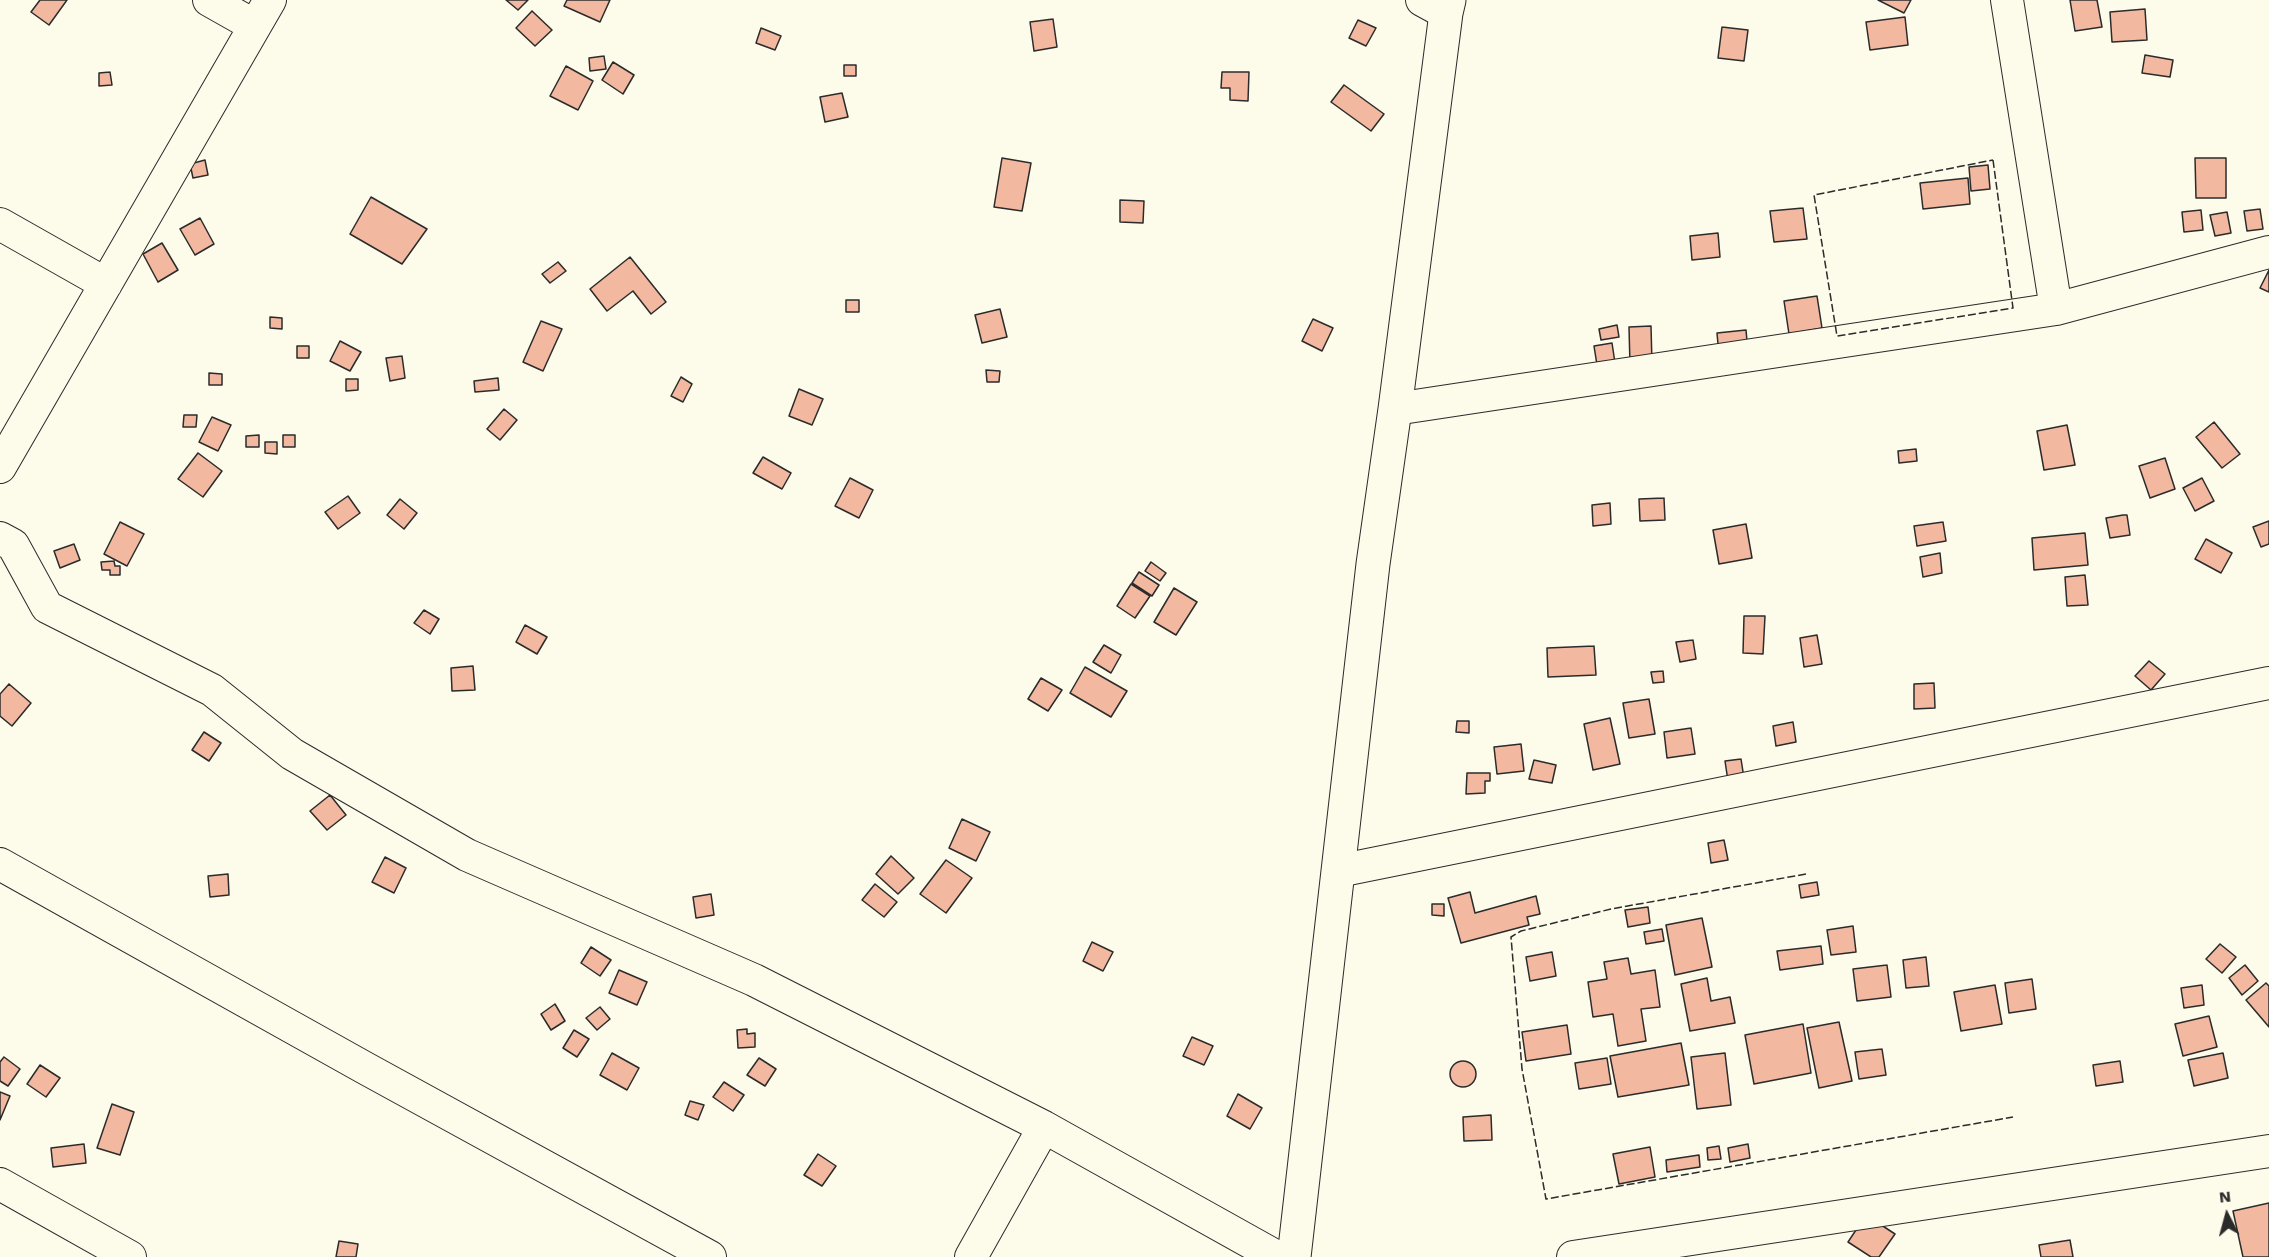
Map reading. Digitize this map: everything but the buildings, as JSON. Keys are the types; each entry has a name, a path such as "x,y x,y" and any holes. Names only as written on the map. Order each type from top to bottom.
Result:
{"street":[{"path":"0,467 263,13 209,0"},
{"path":"2007,0 2056,309"},
{"path":"1294,1257 1372,564 1395,409 1439,4"},
{"path":"0,224 106,284"},
{"path":"1395,409 2056,309 2269,252"},
{"path":"0,538 13,545 47,607 212,690 292,754 467,855 754,980 1044,1127 1277,1257"},
{"path":"1338,871 2269,683"},
{"path":"0,864 710,1257"},
{"path":"971,1257 1044,1127"},
{"path":"1573,1257 2269,1151"},
{"path":"0,1184 130,1257"}],"fence":[{"path":"1993,160 2013,308 1837,336 1814,195 1993,160"},
{"path":"1806,874 1611,909 1521,931 1511,937 1522,1069 1546,1199 2013,1117"}]}
